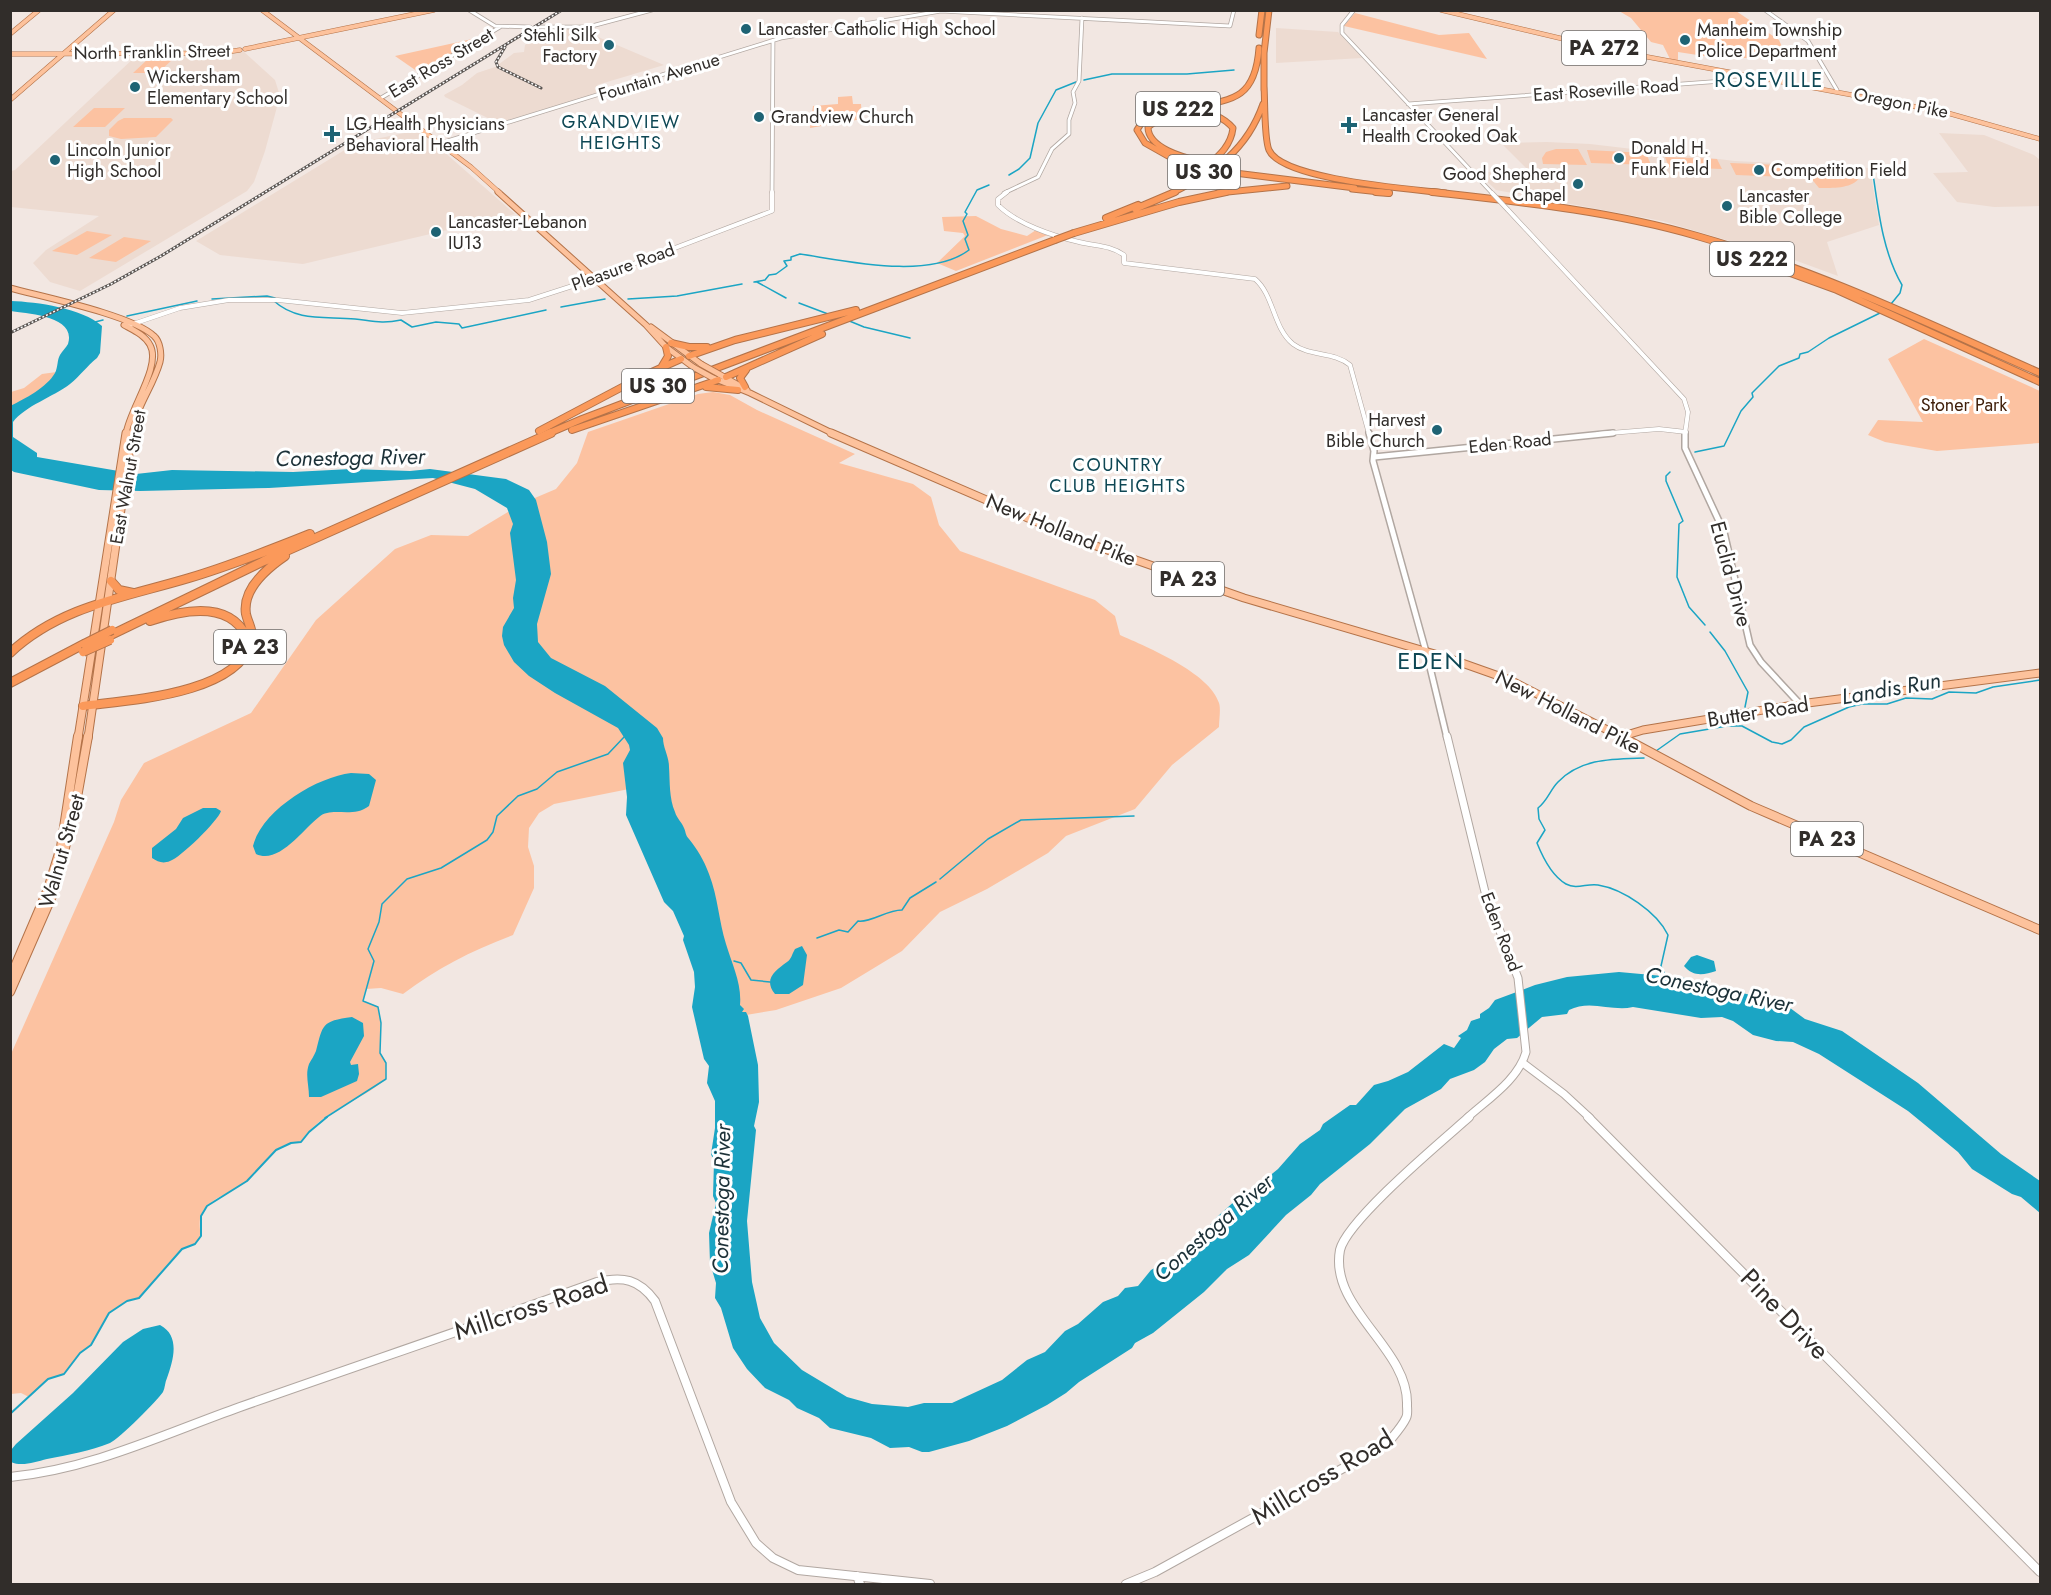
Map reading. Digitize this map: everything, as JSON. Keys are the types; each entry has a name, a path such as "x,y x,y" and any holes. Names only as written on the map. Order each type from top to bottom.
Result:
{"highway":[{"name":"US 30","path":"1072,232 1177,190 1225,160 1244,140 1256,124 1262,108 1271,10"},
{"name":"US 30","path":"111,635 370,508 625,402 1130,209 1196,177 1222,158 1251,125 1259,98 1261,12"},
{"name":"US 222","path":"1259,45 1255,74 1246,90 1217,102 1152,115 1138,126 1140,137 1153,148 1229,171 1530,208 1682,238 1741,255 1837,290 2040,381"},
{"name":"US 222","path":"1264,86 1268,149 1274,158 1293,169 1309,174 1383,186 1560,207 1643,223 1720,242 1775,259 1846,286 2040,373"},
{"path":"1179,186 1202,170 1225,149 1233,136 1233,126 1229,121 1217,116 1184,112 1163,117 1148,127 1151,138 1161,146 1197,163"},
{"path":"1229,171 1383,186"},
{"path":"1072,232 1190,197 1236,188 1319,186 1446,198"},
{"name":"US 30","path":"111,635 234,575 613,403 943,283 1053,239"},
{"path":"658,369 668,358 668,345 697,348 722,345 842,319"},
{"path":"695,389 719,377 748,368 842,319"},
{"path":"689,356 722,345"},
{"path":"487,460 681,359"},
{"path":"744,390 740,378 748,368"},
{"name":"PA 23","path":"487,460 695,389 717,387 744,390"},
{"name":"PA 23","path":"93,703 184,690 211,681 228,671 242,660 251,645 252,636 246,604 250,592 261,576 292,552 354,521"},
{"path":"10,653 47,624 98,605 228,565 337,523"},
{"path":"111,581 122,591 144,592"},
{"path":"10,683 111,635 161,617 197,612 217,613 232,618 244,628 247,637 246,645 237,659 221,672 204,681 172,690 83,704"},
{"path":"10,688 84,648"}],"main road":[{"path":"10,34 39,10"},
{"name":"New Holland Pike","path":"262,10 486,179 681,359 693,367 719,377 844,440 1079,539 1244,598 1426,652 1512,681 1762,811 2040,930"},
{"name":"North Franklin Street","path":"10,54 220,53 434,10"},
{"name":"Oregon Pike","path":"1442,10 1604,49 1837,90 1973,119 2040,139"},
{"path":"10,100 113,11"},
{"name":"East Walnut Street","path":"10,289 135,323 156,338 161,357 138,408 127,442"},
{"name":"East Walnut Street","path":"10,289 128,326 147,338 153,346 155,355 152,367 132,408 114,531 98,605 83,704"},
{"name":"New Holland Pike","path":"668,345 701,363 719,377"},
{"path":"681,359 689,356"},
{"name":"East Walnut Street","path":"93,703 111,581 114,531"},
{"name":"Butter Road","path":"1620,737 1643,730 1800,704 2040,673"},
{"name":"Walnut Street","path":"10,992 36,937 65,854 81,782 93,703"},
{"name":"Walnut Street","path":"10,978 36,921 62,847 83,704"}],"street":[{"path":"106,10 113,11"},
{"path":"469,10 494,26 530,27"},
{"path":"538,27 582,28 652,10"},
{"path":"773,42 790,36 946,11 1230,26 1234,10"},
{"path":"1354,10 1341,25 1342,33 1682,396 1690,415 1686,432"},
{"path":"1765,10 1808,41 1837,90"},
{"path":"1082,18 1079,81 1073,92 1075,103 1068,122 1069,134 1053,149 1038,177 1001,195 998,199 999,208 1011,216 1069,239 1116,249 1124,255 1124,263 1255,279 1261,284 1292,344 1303,350 1341,358 1349,364 1374,457"},
{"name":"East Ross Street","path":"381,98 500,27"},
{"name":"Fountain Avenue","path":"441,143 773,42"},
{"name":"Pleasure Road","path":"128,326 187,306 229,300 278,300 393,313 529,300 595,278 774,210 773,42"},
{"name":"East Roseville Road","path":"1408,104 1768,78"},
{"name":"Eden Road","path":"1523,1063 1526,1052 1520,984 1485,892 1426,652 1374,457 1643,430 1686,432"},
{"name":"Euclid Drive","path":"1686,432 1684,442 1686,453 1726,540 1750,645 1761,662 1800,704"},
{"name":"Pine Drive","path":"1523,1063 1558,1089 1598,1126 2040,1572"},
{"name":"Millcross Road","path":"1126,1584 1155,1572 1224,1535 1388,1444 1396,1436 1410,1411 1409,1391 1402,1371 1366,1324 1345,1290 1338,1262 1342,1243 1358,1219 1507,1081 1523,1063"},
{"name":"Millcross Road","path":"10,1477 54,1472 105,1459 222,1414 597,1282 627,1278 646,1287 661,1311 724,1484 748,1533 768,1554 789,1567 815,1573 858,1580 930,1584"}],"shaded area":[{"path":"577,28 664,65 597,85 608,91 498,123 445,97 444,95 477,73 495,67 514,53 524,52 525,45 547,29"},
{"path":"1276,28 1338,32 1362,58 1276,63"},
{"path":"243,51 275,80 280,96 265,151 254,182 247,191 80,291 50,282 33,263 46,250 99,216 11,207 11,171 15,170 137,55 222,55"},
{"path":"419,130 515,214 303,264 220,255 196,241 356,143"},
{"path":"1939,133 1984,135 2034,155 2040,160 2040,206 1994,207 1957,202 1933,173 1968,172"},
{"name":"Lancaster Bible College","path":"1501,143 1590,144 1735,161 1870,168 1879,225 1827,242 1838,276 1797,261 1662,221 1496,190 1478,173 1526,168"}],"green space":[{"path":"1619,11 1736,11 1779,40 1787,58 1717,58 1678,52 1678,61 1670,59 1663,45 1651,42 1631,18"},
{"path":"1355,13 1439,35 1469,33 1487,59 1344,26"},
{"path":"486,36 421,74 395,56"},
{"path":"148,59 173,59 158,73 133,73"},
{"path":"852,96 853,104 861,104 862,119 810,128 813,106 838,104 838,97"},
{"path":"94,108 125,108 105,127 73,127"},
{"path":"124,118 171,118 173,120 156,137 121,139 109,136 109,130"},
{"path":"1556,149 1578,149 1587,165 1543,164 1542,158 1546,152"},
{"name":"Donald H. Funk Field","path":"1587,150 1646,153 1651,165 1591,163"},
{"path":"1665,157 1717,159 1722,169 1669,167"},
{"name":"Competition Field","path":"1730,163 1783,165 1789,177 1736,175"},
{"path":"1801,166 1859,169 1861,175 1858,180 1849,185 1819,188"},
{"path":"976,216 1001,229 1027,236 1039,228 1053,233 956,271 937,263 965,236 963,233 944,231 942,217"},
{"path":"87,231 112,235 77,255 52,251"},
{"path":"124,237 151,241 116,262 89,258"},
{"name":"Stoner Park","path":"1924,339 2040,391 2040,443 1937,451 1885,442 1868,435 1878,420 1923,422 1888,359"},
{"path":"71,370 11,416 11,392 24,388 42,374"},
{"path":"713,392 730,395 757,410 855,454 839,463 913,484 931,497 939,525 960,551 1095,600 1115,616 1120,635 1176,662 1204,681 1219,703 1219,727 1172,765 1135,809 1066,836 1048,853 987,889 940,912 902,951 841,988 776,1010 728,1018 654,784 554,804 539,813 529,828 528,847 534,866 534,888 513,935 456,960 403,994 381,988 366,989 363,1001 378,1007 381,1023 380,1052 386,1063 386,1079 318,1123 301,1142 291,1143 276,1150 247,1181 207,1206 201,1216 201,1236 195,1244 181,1249 139,1298 127,1301 109,1313 91,1345 80,1353 64,1374 48,1379 29,1397 21,1393 11,1394 11,1054 114,822 121,800 144,763 251,713 316,620 395,549 431,535 468,536 523,503 556,489 577,463 588,432 698,394"}],"water":[{"name":"Conestoga River","path":"11,301 71,310 102,326 100,353 97,358 70,384 32,406 13,422 13,437 37,453 37,457 136,474 172,470 293,472 430,469 506,479 529,490 536,500 547,542 551,574 537,624 538,642 551,658 605,686 657,728 663,738 668,759 673,807 687,836 703,859 712,883 724,936 738,982 740,1005 744,1009 742,1012 746,1012 748,1016 758,1065 759,1102 754,1126 756,1130 747,1221 752,1282 760,1318 774,1343 802,1370 847,1397 872,1404 908,1407 924,1403 952,1403 1002,1380 1027,1360 1045,1352 1065,1331 1078,1324 1103,1302 1118,1296 1125,1288 1138,1286 1151,1270 1192,1247 1217,1217 1237,1199 1278,1169 1300,1144 1320,1130 1323,1124 1350,1105 1356,1105 1374,1085 1408,1072 1444,1044 1454,1048 1461,1038 1458,1036 1467,1030 1471,1021 1480,1018 1480,1014 1495,1000 1535,985 1567,977 1619,972 1685,978 1786,1005 1805,1019 1842,1031 1918,1083 2001,1154 2040,1181 2040,1213 2021,1197 2012,1194 1972,1169 1958,1152 1908,1111 1819,1054 1793,1042 1776,1041 1753,1035 1733,1021 1722,1017 1701,1018 1633,1007 1577,1007 1569,1010 1567,1014 1542,1017 1517,1038 1507,1039 1494,1049 1485,1062 1474,1070 1450,1079 1441,1089 1405,1109 1370,1144 1286,1215 1249,1255 1227,1269 1204,1292 1153,1333 1135,1343 1132,1348 1047,1405 1007,1426 969,1441 929,1452 909,1447 890,1448 871,1438 830,1428 819,1418 797,1408 789,1400 765,1388 747,1369 733,1348 721,1308 715,1298 716,1283 710,1263 709,1233 716,1203 713,1196 714,1162 711,1154 715,1128 715,1101 707,1083 709,1066 704,1059 692,1007 695,987 694,972 683,940 684,936 673,911 664,902 626,815 627,797 623,763 630,750 629,745 618,728 529,676 514,662 504,645 503,627 514,608 516,580 510,533 513,524 507,508 475,489 433,478 269,488 140,491 99,490 14,472 11,470 10,406 47,383 56,371 58,359 68,344 69,334 65,327 48,318 11,311"},
{"path":"351,773 369,774 376,780 369,806 356,812 324,814 282,850 273,855 256,854 253,846 258,833 279,808 307,788"},
{"path":"203,808 216,808 221,811 198,839 170,861 161,862 152,858 152,848 176,829 183,818"},
{"path":"802,946 807,955 803,985 789,994 775,994 770,984 772,976 790,960 795,949"},
{"path":"1697,955 1714,961 1716,971 1699,974 1687,970 1684,966 1691,957"},
{"path":"352,1017 363,1023 364,1036 350,1062 351,1065 358,1064 357,1081 321,1097 309,1097 308,1068 322,1030 334,1020"},
{"path":"160,1325 171,1336 174,1349 163,1392 115,1440 95,1448 29,1464 11,1462 11,1450 16,1444 73,1393 123,1342 143,1329"}],"waterway":[{"path":"1084,80 1112,74 1187,74 1234,70"},
{"path":"1009,175 1030,158 1038,123 1056,90 1076,82"},
{"path":"1872,167 1885,243 1902,285 1900,293 1891,304"},
{"path":"754,282 765,280 769,275 776,274 787,266 784,261 791,260 791,257 800,254 887,266 932,264 952,259 969,250 965,239 968,235 963,221 967,214 965,212 977,190 989,185"},
{"path":"757,282 786,298"},
{"path":"628,299 677,296 742,284"},
{"path":"212,299 267,296 275,298"},
{"path":"561,307 605,299"},
{"path":"127,316 197,301"},
{"path":"274,301 283,308 302,315 378,322 401,320 412,327 436,322 459,324 462,328 546,310"},
{"path":"799,303 828,314"},
{"path":"1695,452 1724,446 1741,411 1753,397 1752,393 1779,366 1799,358 1800,354 1808,352 1829,338 1880,313"},
{"path":"95,322 103,320"},
{"path":"847,320 864,327 910,338"},
{"path":"1670,472 1666,476 1666,481 1683,521 1679,524 1677,577 1689,607 1705,625"},
{"path":"1710,632 1725,651 1748,692 1745,707"},
{"name":"Landis Run","path":"1656,751 1680,734 1727,726 1742,726 1772,742 1782,744 1791,740 1804,727 1849,707 1862,704 1887,704 1906,698 1932,699 1949,692 1976,693 1993,687 2040,680"},
{"path":"325,1118 386,1079 386,1063 380,1053 381,1023 378,1007 363,1001 374,961 368,949 379,922 382,904 407,879 441,868 487,840 493,832 497,816 518,796 537,789 557,772 608,754 625,736"},
{"name":"Landis Run","path":"1644,758 1598,761 1567,774 1555,785 1538,808 1539,819 1545,830 1537,843 1545,860 1561,881 1570,886 1608,887 1638,903 1656,918 1668,935 1661,966 1666,977"},
{"path":"940,879 988,839 1021,820 1134,816"},
{"path":"817,938 839,930 848,932 858,921 902,910 910,898 936,882"},
{"path":"734,961 741,963 751,980 770,982"},
{"path":"10,1414 48,1379 64,1374 80,1353 91,1345 109,1313 127,1301 139,1298 182,1249 195,1244 201,1236 201,1216 207,1206 247,1181 276,1150 291,1143 301,1142 327,1117"}],"railway":[{"path":"10,333 111,284 161,256 562,10"},
{"path":"505,47 496,62 498,67 541,88"}],"place":[{"name":"Lancaster Catholic High School","path":"746,29"},
{"name":"Manheim Township Police Department","path":"1685,40"},
{"name":"Stehli Silk Factory","path":"609,45"},
{"name":"Wickersham Elementary School","path":"135,87"},
{"name":"Grandview Church","path":"759,117"},
{"name":"Lancaster General Health Crooked Oak","path":"1349,125"},
{"name":"LG Health Physicians Behavioral Health","path":"332,134"},
{"name":"Donald H. Funk Field","path":"1619,158"},
{"name":"Lincoln Junior High School","path":"55,160"},
{"name":"Competition Field","path":"1759,170"},
{"name":"Good Shepherd Chapel","path":"1578,184"},
{"name":"Lancaster Bible College","path":"1727,206"},
{"name":"Lancaster-Lebanon IU13","path":"436,232"},
{"name":"Harvest Bible Church","path":"1437,430"}],"district":[{"name":"ROSEVILLE","path":"1769,80"},
{"name":"GRANDVIEW HEIGHTS","path":"621,132"},
{"name":"COUNTRY CLUB HEIGHTS","path":"1118,475"},
{"name":"EDEN","path":"1431,660"}]}
